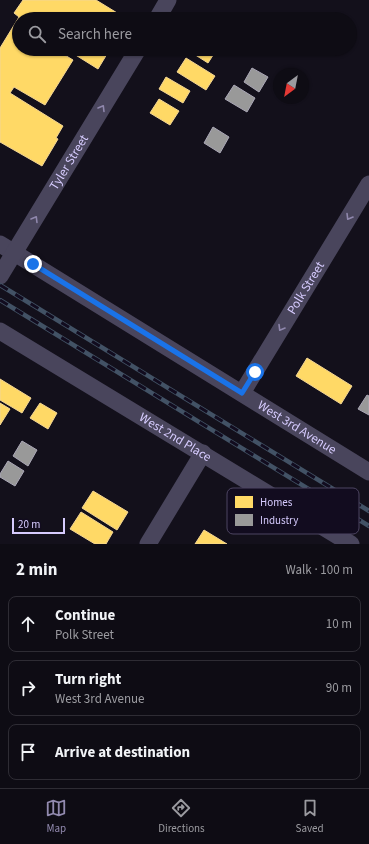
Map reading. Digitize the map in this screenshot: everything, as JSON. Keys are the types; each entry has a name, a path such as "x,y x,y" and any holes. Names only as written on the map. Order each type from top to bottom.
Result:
{"street":[{"path":"161,12 168,0"},
{"name":"Tyler Street","path":"0,276 7,248 133,56"},
{"name":"Polk Street","path":"242,393 369,184"},
{"name":"West 3rd Avenue","path":"7,248 369,472"},
{"name":"West 2nd Place","path":"0,331 261,488"},
{"path":"148,544 204,453"},
{"name":"West 2nd Place","path":"335,534 351,544"}],"building: Homes":[{"path":"23,0 96,0 116,12 15,12"},
{"path":"12,28 12,56 66,56 73,60 45,105 14,87 10,93 63,126 56,138 58,139 42,166 0,142 0,48"},
{"path":"77,56 106,56 98,69"},
{"path":"197,56 212,56 208,63"},
{"path":"186,58 215,76 206,90 177,72"},
{"path":"166,77 190,91 183,103 159,89"},
{"path":"159,99 179,111 170,125 150,113"},
{"path":"307,358 352,386 341,404 296,376"},
{"path":"0,379 31,398 22,413 0,400"},
{"path":"0,403 10,409 0,425"},
{"path":"40,403 57,413 48,429 30,418"},
{"path":"93,491 128,512 117,530 82,508"},
{"path":"81,512 113,532 106,544 95,544 70,529"},
{"path":"204,530 227,544 195,544"}],"building: Industry":[{"path":"252,68 268,77 259,92 244,82"},
{"path":"234,85 255,98 247,112 225,99"},
{"path":"213,127 229,137 220,153 204,143"},
{"path":"367,395 369,396 369,415 358,409"},
{"path":"22,441 37,450 28,466 13,456"},
{"path":"8,461 24,471 15,486 0,477 0,474"}],"railway":[{"path":"0,285 331,488"},
{"path":"0,300 307,488"},
{"path":"359,505 369,511"},
{"path":"359,520 369,526"}],"route":[{"path":"33,264 242,393 255,372"}]}
